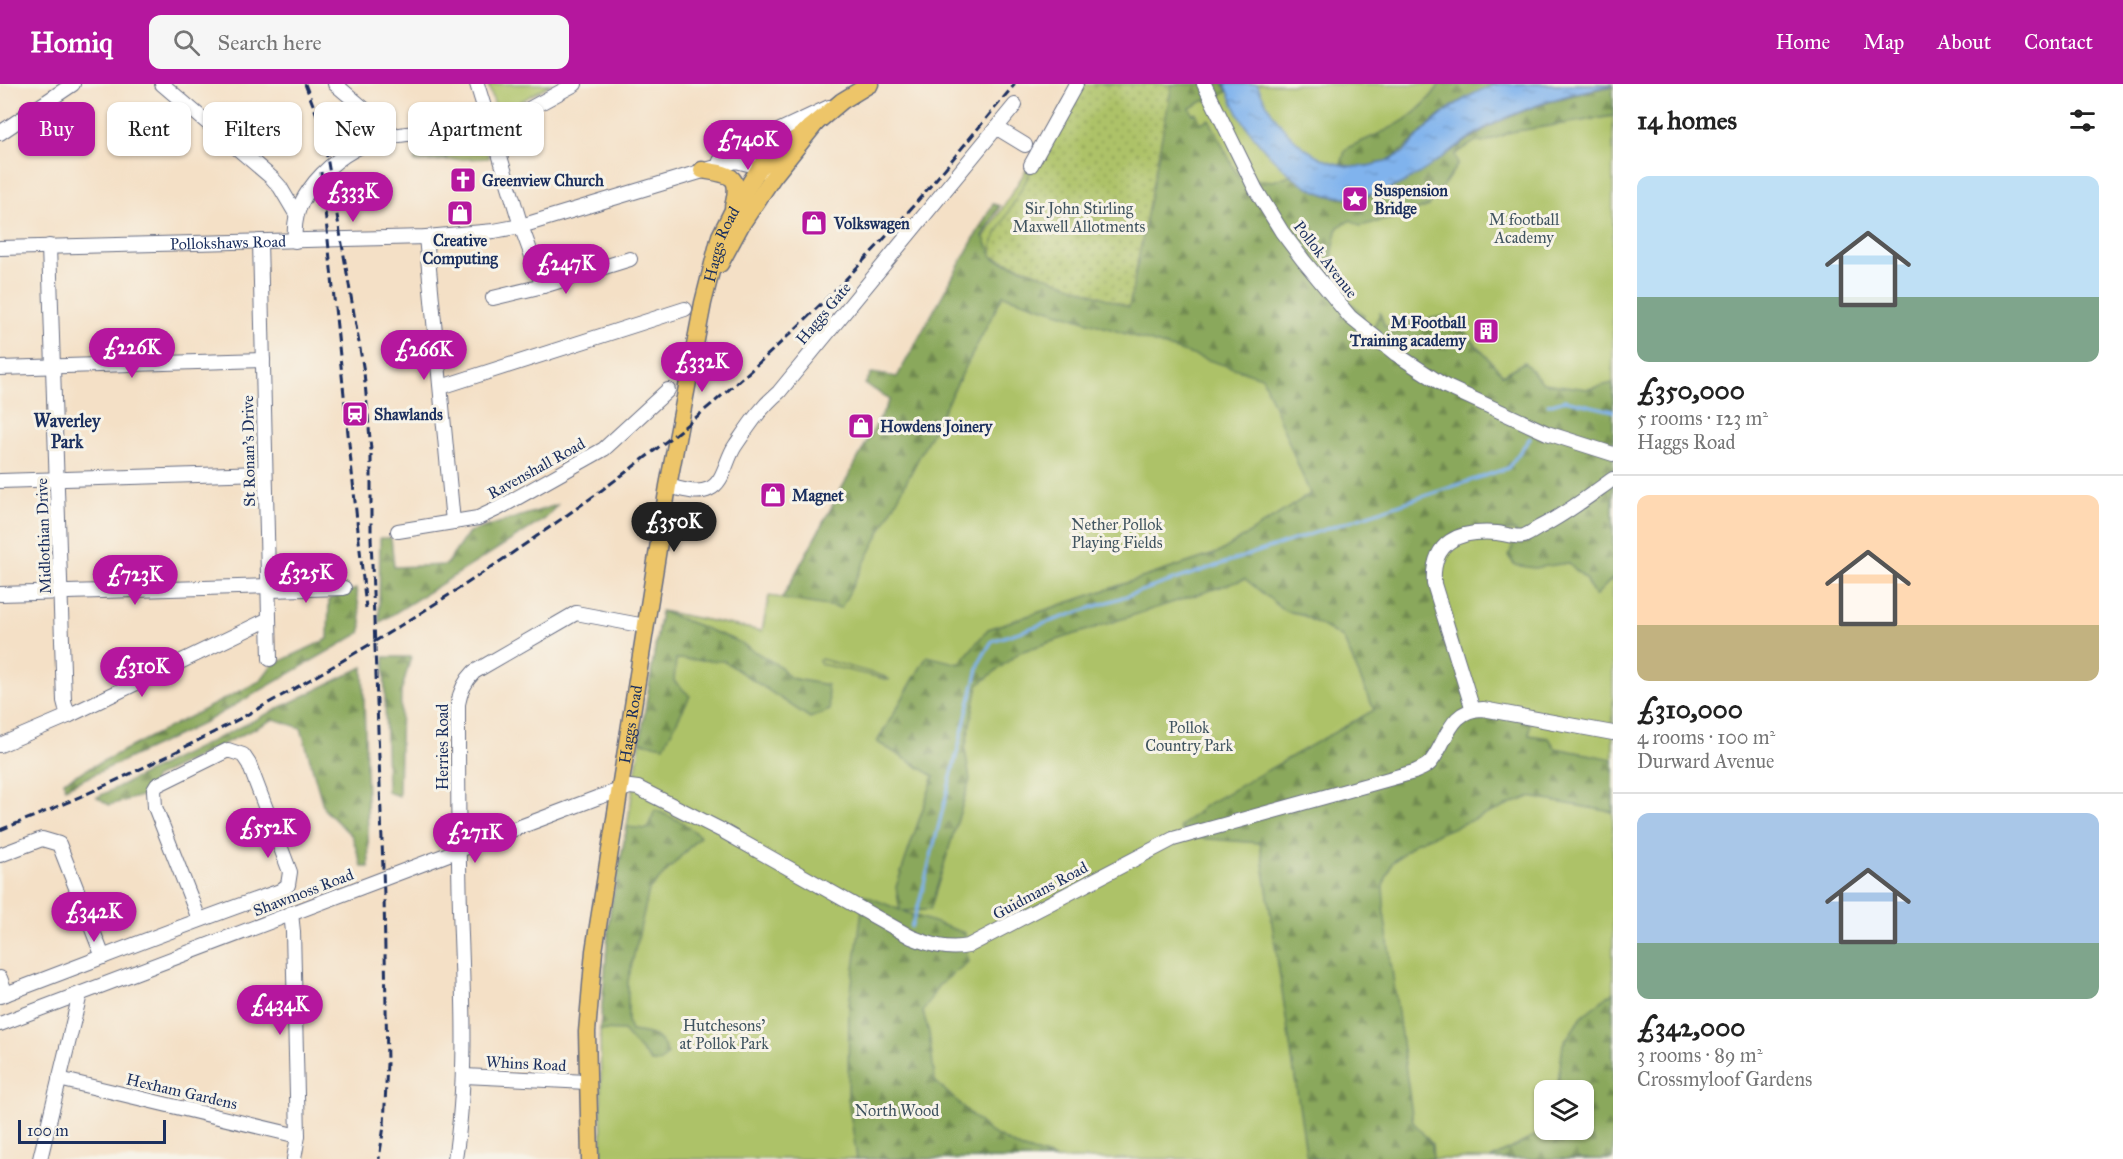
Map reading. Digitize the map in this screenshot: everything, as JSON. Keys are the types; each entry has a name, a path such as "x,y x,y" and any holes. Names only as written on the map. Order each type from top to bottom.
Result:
{"main road":[{"path":"766,172 842,101 870,84"},
{"path":"702,171 728,175 734,181 735,197 731,214"},
{"name":"Haggs Road","path":"590,1159 587,1082 588,1003 591,974 618,790 668,486 715,250 731,214 766,172"},
{"name":"Haggs Road","path":"705,292 766,172"}],"street":[{"path":"0,133 73,84"},
{"path":"162,84 272,178 296,214"},
{"path":"335,84 356,102"},
{"path":"477,84 482,102"},
{"path":"542,102 575,84"},
{"path":"1031,165 1076,84"},
{"name":"Pollok Avenue","path":"1204,84 1256,190 1282,232 1350,317 1396,354 1445,386 1547,433 1613,454"},
{"path":"702,171 744,147 842,101"},
{"name":"Haggs Gate","path":"668,486 699,491 710,489 716,484 733,449 765,404 778,392 1015,105"},
{"path":"997,128 1025,145"},
{"path":"294,241 293,226 302,199 332,165 345,156"},
{"path":"500,156 543,286"},
{"name":"Pollokshaws Road","path":"0,248 426,237 494,231 736,161 766,172"},
{"path":"426,237 453,522"},
{"name":"St Ronan's Drive","path":"260,241 270,659"},
{"name":"Midlothian Drive","path":"49,246 64,701 68,716"},
{"path":"493,298 543,286 630,259"},
{"path":"441,387 685,309"},
{"path":"0,368 263,360"},
{"name":"Ravenshall Road","path":"398,531 478,518 499,508 604,449 668,390"},
{"path":"0,481 265,473"},
{"path":"1613,479 1555,520 1522,536 1481,532 1455,537 1441,550 1435,564 1434,584 1473,710 1483,709 1613,733"},
{"path":"0,594 344,588"},
{"name":"Herries Road","path":"455,1159 464,1076 458,704 464,684 474,672 576,613 645,626"},
{"path":"0,745 68,716 269,620"},
{"name":"Guidmans Road","path":"618,790 638,788 729,835 911,937 938,946 955,948 968,946 1173,839 1414,772 1432,761 1453,722 1460,715 1473,710"},
{"path":"0,978 3,995 150,940 199,918 280,891 288,885 290,872 249,764 243,755 228,750 157,785 154,790 155,807 199,918"},
{"name":"Shawmoss Road","path":"0,1024 618,790"},
{"path":"0,855 42,839 59,844 104,957"},
{"path":"291,913 298,1136 294,1159"},
{"path":"150,940 158,963"},
{"path":"40,1159 80,994"},
{"name":"Whins Road","path":"464,1076 587,1082"},
{"name":"Hexham Gardens","path":"59,1079 298,1136"}],"green space":[{"path":"488,84 551,84 520,102 494,102"},
{"name":"Pollok Country Park","path":"1075,84 1613,84 1613,1159 602,1159 600,1030 610,911 627,827 661,611 762,631 769,596 782,598 948,294 1042,145"},
{"name":"Sir John Stirling Maxwell Allotments","path":"1078,84 1172,84 1129,307 991,256 993,241"},
{"name":"North Wood","path":"1172,84 1224,84 1227,92 1190,108 1193,114 1196,113 1201,123 1209,119 1239,178 1273,181 1290,175 1324,194 1352,198 1373,195 1394,187 1505,119 1550,102 1613,86 1613,116 1511,132 1483,143 1476,141 1455,154 1458,164 1429,206 1398,217 1360,226 1351,220 1338,227 1332,268 1333,277 1343,294 1364,316 1356,326 1370,335 1380,313 1385,327 1450,315 1503,375 1524,362 1543,383 1588,389 1613,383 1613,578 1595,596 1587,580 1568,563 1534,568 1515,565 1508,556 1516,531 1460,531 1430,563 1480,712 1530,719 1529,735 1549,738 1555,748 1613,759 1613,812 1529,797 1415,843 1392,863 1383,886 1385,919 1413,1122 1432,1144 1433,1159 1307,1159 1260,843 1184,837 1180,827 1204,806 1374,710 1343,638 1301,614 1285,611 1245,579 1020,652 978,685 965,749 970,780 930,910 902,911 965,933 968,962 938,986 923,1012 929,1033 935,1081 990,1132 1020,1148 1056,1159 857,1159 848,1098 849,1005 864,895 900,910 896,887 934,776 877,742 927,656 959,664 988,629 1220,552 1310,494 1262,377 1003,295 841,608 782,599 890,399 865,384 872,373 897,377 993,204 1000,206 983,236 994,259 1128,302"},
{"path":"1440,84 1498,84 1450,108 1388,160 1375,165 1359,167 1341,165 1345,151 1349,147 1411,116 1431,97"},
{"path":"415,156 446,156 446,160 415,162"},
{"path":"446,156 488,156 489,158 446,160"},
{"path":"557,505 545,519 379,623 380,538 391,538 394,567 446,565 469,532"},
{"path":"356,589 362,626 360,633 202,724 65,788 64,781 260,681 272,665 328,639 329,599"},
{"path":"661,611 737,641 781,667 790,678 827,685 830,710 810,718 724,661 676,659 674,681 690,696 664,746 640,742"},
{"path":"384,657 411,657 401,692 399,796 387,792"},
{"path":"819,660 890,680 821,664"},
{"path":"363,667 369,867 362,867 352,836 324,809 301,728 274,719 154,778 149,794 109,805 97,797"},
{"path":"655,810 680,821 700,836 649,890 628,981 628,1023 631,1031 658,1038 668,1054 660,1062 651,1062 623,1031 600,1030 610,911 627,827 647,829"},
{"path":"1613,992 1613,1159 1490,1159 1534,1137 1534,1140 1594,1140 1594,1080 1558,1080 1563,1044 1582,1016"}],"water":[{"path":"1225,84 1257,84 1280,124 1296,141 1314,154 1334,163 1356,167 1378,164 1401,154 1431,124 1450,109 1485,88 1500,84 1613,85 1564,96 1517,113 1477,133 1408,180 1381,192 1342,197 1320,192 1307,186 1282,167 1260,144 1243,121"}],"waterway":[{"path":"1548,405 1565,400 1613,411"},
{"path":"911,927 920,900 980,661 992,641 1508,468 1530,438"}],"railway":[{"path":"305,84 319,120 326,151 364,372 371,450 371,537 384,896 387,1063 384,1126 379,1159"},
{"path":"0,830 62,805 182,749 299,686 469,582 588,500 702,413 809,316 904,217 1015,84"},
{"path":"321,172 366,608"}],"place":[{"name":"Greenview Church","path":"463,180"},
{"name":"Suspension Bridge","path":"1355,199"},
{"name":"Creative Computing","path":"460,213"},
{"name":"Volkswagen","path":"814,223"},
{"name":"M Football Training academy","path":"1486,331"},
{"name":"Shawlands","path":"355,414"},
{"name":"Howdens Joinery","path":"861,426"},
{"name":"Magnet","path":"773,495"}],"district":[{"name":"Waverley Park","path":"67,431"}],"park label":[{"name":"M football Academy","path":"1524,228"},
{"name":"Nether Pollok Playing Fields","path":"1117,533"},
{"name":"Hutchesons’ at Pollok Park","path":"724,1034"}]}
